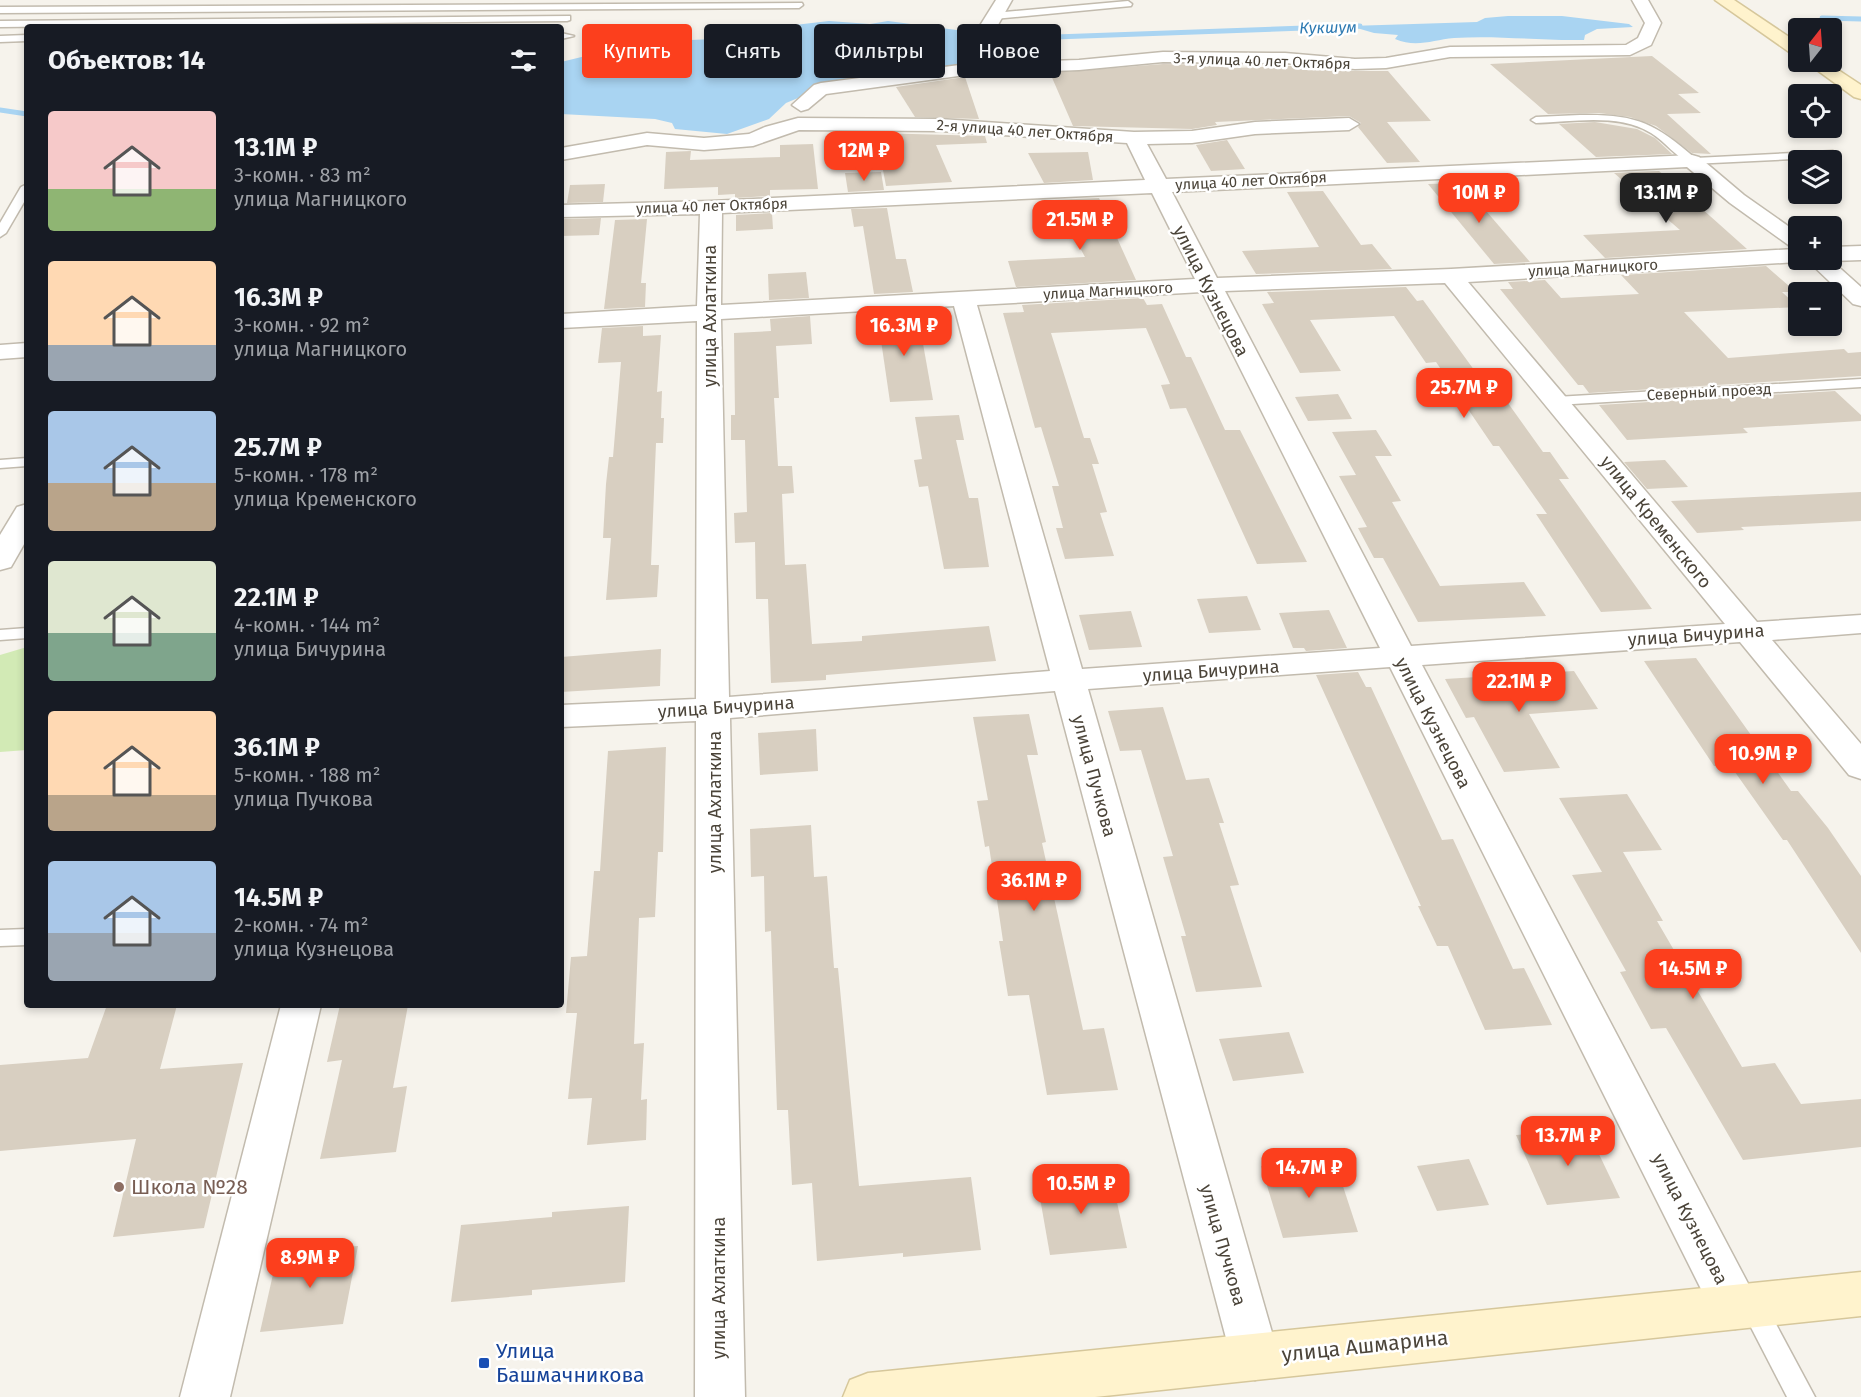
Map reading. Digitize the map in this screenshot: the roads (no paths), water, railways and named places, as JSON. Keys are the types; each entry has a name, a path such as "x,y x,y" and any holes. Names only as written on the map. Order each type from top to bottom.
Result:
{"main road":[{"path":"1723,0 1788,43"},
{"path":"1737,0 1788,33"},
{"path":"1842,69 1861,82"},
{"path":"1830,72 1861,93"},
{"name":"улица Ашмарина","path":"868,1397 1861,1294"}],"street":[{"path":"990,24 1004,0"},
{"name":"3-я улица 40 лет Октября","path":"1061,66 1163,57 1276,58 1355,64 1386,63 1450,52 1630,50 1645,41 1653,23 1640,0"},
{"name":"3-я улица 40 лет Октября","path":"801,105 821,89 957,71"},
{"name":"2-я улица 40 лет Октября","path":"564,153 647,139 704,144 753,140 772,131 798,124 940,125 1134,138 1192,137 1255,128 1349,124"},
{"name":"улица Кузнецова","path":"1134,138 1400,659 1744,1306"},
{"path":"1692,160 1737,199 1788,236"},
{"name":"улица 40 лет Октября","path":"564,211 711,207 1692,160"},
{"name":"улица Ахлаткина","path":"711,207 709,313 720,1397"},
{"path":"1842,254 1861,253"},
{"name":"улица Магницкого","path":"564,321 1208,285 1451,276 1788,256"},
{"path":"1829,270 1861,299"},
{"name":"улица Кременского","path":"1451,276 1744,630 1823,719 1861,767"},
{"name":"улица Пучкова","path":"964,299 1255,1357"},
{"path":"0,352 24,350"},
{"path":"0,561 24,518"},
{"name":"улица Бичурина","path":"564,716 714,709 1067,680 1400,659 1744,630 1861,624"},
{"path":"205,1397 300,1008"}],"lane":[{"path":"42,10 56,0"},
{"path":"0,10 481,3 493,6 799,5"},
{"path":"994,16 1128,4"},
{"path":"487,23 493,6"},
{"path":"657,17 716,16"},
{"path":"0,24 487,23 573,18"},
{"path":"0,39 24,38"},
{"path":"1536,120 1600,119 1635,123 1665,137 1692,160"},
{"name":"улица 40 лет Октября","path":"1692,160 1788,156"},
{"path":"0,233 24,193"},
{"path":"0,214 13,213"},
{"name":"Северный проезд","path":"1556,401 1861,383"},
{"path":"0,464 24,462"},
{"path":"0,635 24,633"},
{"path":"0,939 24,937"},
{"path":"1744,1306 1801,1397"}],"water":[{"path":"1562,16 1629,24 1633,27 1597,29 1585,35 1584,40 1470,37 1410,43 1395,39 1398,35 1374,33 1350,26 1477,22 1485,18"},
{"path":"829,21 870,24 814,24 814,78 862,78 839,81 786,103 769,119 727,134 675,129 672,123 655,119 564,114 564,61 582,57 582,78 692,78 692,40 704,39 704,78 802,78 802,24"},
{"path":"888,21 911,24 870,24"},
{"path":"945,28 957,30 957,65 945,67"}],"waterway":[{"name":"Кукшум","path":"1842,19 1861,19"},
{"name":"Кукшум","path":"1061,37 1360,26"},
{"name":"Кукшум","path":"0,110 24,114"}],"place":[{"name":"Школа №28","path":"119,1187"},
{"name":"Улица Башмачникова","path":"484,1363"}]}
